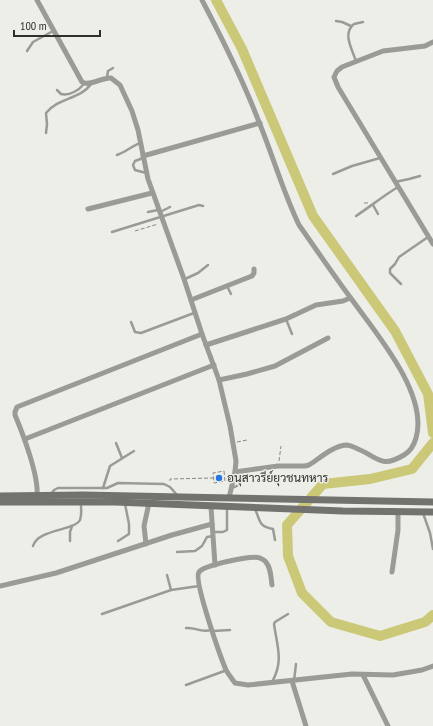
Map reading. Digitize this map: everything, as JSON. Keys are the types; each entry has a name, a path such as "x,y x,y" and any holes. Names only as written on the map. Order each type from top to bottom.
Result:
{"main road":[{"path":"0,496 179,497 433,502"},
{"path":"0,502 125,502 343,512 433,512"}],"street":[{"path":"38,0 79,78 84,84 111,78 116,81 126,96 138,130 146,173 152,193 219,380 238,472 231,488 229,498"},
{"path":"202,0 229,53 260,123 290,207 299,225 350,298 378,334 394,359 411,393 418,416 418,430 414,444 410,451 397,459 383,462 361,450 346,445 330,451 309,465 278,466 238,472"},
{"path":"433,42 425,46 383,51 337,71 334,76 334,80 433,244"},
{"path":"143,157 260,123"},
{"path":"88,209 152,193"},
{"path":"191,300 252,276 254,269"},
{"path":"206,345 286,319 316,305 343,301 350,298"},
{"path":"37,496 38,489 25,439 15,412 17,407 202,334"},
{"path":"219,380 275,366 328,338"},
{"path":"25,439 214,365"},
{"path":"146,544 144,526 149,503"},
{"path":"211,506 215,565"},
{"path":"392,572 398,530 398,512"},
{"path":"0,586 56,573 212,524"},
{"path":"272,585 268,564 260,558 242,558 215,565 198,573 197,576 199,586 226,670 232,679 239,684 248,685 352,674 393,675 422,670 433,666"},
{"path":"363,675 388,726"},
{"path":"293,681 306,726"}],"lane":[{"path":"336,21 351,26"},
{"path":"357,61 347,35 351,26 357,22 363,22"},
{"path":"27,51 33,42 54,30"},
{"path":"107,78 108,71 113,68"},
{"path":"46,134 47,111 57,104 89,88 92,82"},
{"path":"57,90 61,94 68,94 76,91 84,84"},
{"path":"117,155 140,143"},
{"path":"143,157 135,160 133,165 135,170 146,173"},
{"path":"333,174 352,166 380,158"},
{"path":"356,216 373,205 396,184 420,176"},
{"path":"112,232 162,220 199,205 203,206"},
{"path":"373,205 378,214"},
{"path":"148,212 159,211 170,207"},
{"path":"401,284 390,273 390,269 396,264 399,257 428,236"},
{"path":"184,279 198,273 208,265"},
{"path":"226,285 231,294"},
{"path":"131,322 135,332 141,333 195,312"},
{"path":"286,319 292,334"},
{"path":"116,443 122,458"},
{"path":"104,488 110,466 134,451"},
{"path":"231,488 242,482 238,472"},
{"path":"50,496 54,490 58,488 108,488 118,483 164,484 170,487 179,497"},
{"path":"33,546 36,540 43,536 55,530 77,523 80,519 82,502"},
{"path":"118,541 129,534 130,530 125,502"},
{"path":"177,552 195,551 202,546 207,537 227,530 227,506"},
{"path":"254,507 261,525 266,528 273,529 275,540"},
{"path":"422,511 432,532 433,549"},
{"path":"70,541 72,525"},
{"path":"167,575 171,590"},
{"path":"102,614 171,590 199,586"},
{"path":"272,682 277,672 280,656 274,624 288,614"},
{"path":"186,628 193,628 201,632 212,630 230,630"},
{"path":"293,681 296,664"},
{"path":"186,685 226,670"}],"path":[{"path":"136,231 162,220"},
{"path":"233,443 247,440"},
{"path":"278,466 281,446"},
{"path":"224,471 225,481 214,483 213,478 213,473 224,471"},
{"path":"170,479 213,478"}],"waterway":[{"path":"216,0 242,49 313,216 395,331 428,394 433,433"},
{"path":"433,443 412,469 370,479 323,484 287,525 288,556 302,593 331,622 380,636 425,622 433,615"}],"place":[{"name":"อนุสาวรีย์ยุวชนทหาร","path":"219,478"}]}
